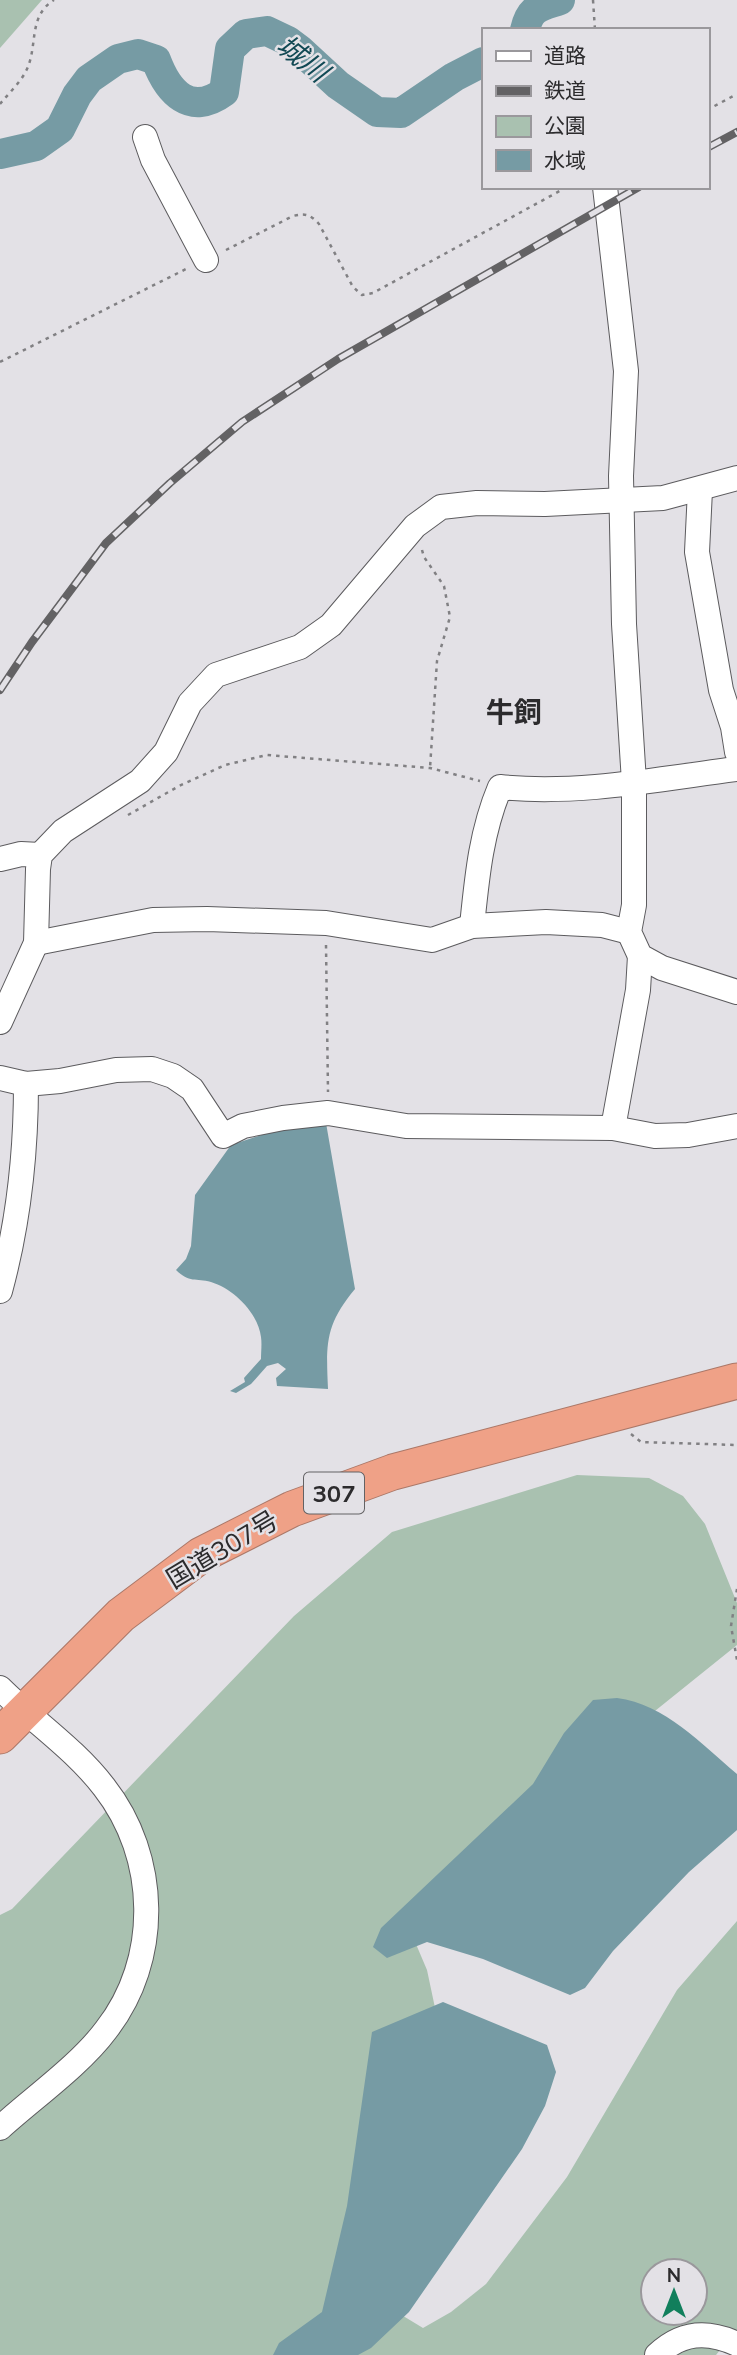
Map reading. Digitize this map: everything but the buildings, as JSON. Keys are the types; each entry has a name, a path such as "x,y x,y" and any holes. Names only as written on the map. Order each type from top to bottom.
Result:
{"highway":[{"name":"国道307号","path":"0,1736 121,1615 201,1556 292,1508 393,1472 737,1381"}],"street":[{"path":"145,137 152,160 206,260"},
{"path":"605,189 626,371 621,475 624,624 634,782 634,905 629,932 640,956 638,990 613,1128"},
{"path":"0,1022 36,943 40,855 63,831 140,781 166,752 190,703 216,675 300,646 331,625 415,526 441,507 477,503 622,502 663,498 737,478"},
{"path":"700,489 697,552 721,690 733,727 737,752"},
{"path":"472,926 479,852 500,787 536,790 634,782 737,769"},
{"path":"0,859 21,854 40,855"},
{"path":"36,943 152,920 326,923 432,940 472,926 546,922 603,925 629,932"},
{"path":"640,956 662,968 736,986"},
{"path":"0,1078 26,1084 61,1082 116,1070 152,1069 173,1076 192,1089 223,1136 243,1126 328,1113 406,1126 613,1128 655,1136 688,1135 737,1126"},
{"path":"0,1291 12,1247 26,1125 26,1084"},
{"path":"0,1688 24,1712 72,1750 106,1788 132,1834 141,1861 145,1884 146,1928 136,1978 105,2032 89,2050 0,2128"},
{"path":"657,2355 666,2346 685,2336 720,2336 737,2344"}],"path":[{"path":"0,104 27,68 36,22 46,5 54,0"},
{"path":"593,1 595,28"},
{"path":"709,109 737,94"},
{"path":"0,362 293,216 312,216 319,224 353,287 362,295 373,293 563,189"},
{"path":"415,526 424,557 444,586 450,617 437,661 430,768"},
{"path":"127,816 179,786 225,765 267,755 430,768 500,787"},
{"path":"326,923 328,1113"},
{"path":"611,1416 641,1442 737,1445"},
{"path":"737,1589 732,1626 737,1660"}],"green space":[{"path":"0,0 42,0 0,48"},
{"path":"577,1475 649,1478 683,1496 705,1524 737,1603 737,1645 410,1908 410,1930 427,1970 438,2022 395,2311 423,2328 451,2312 486,2284 567,2177 677,1990 737,1921 737,2329 716,2355 0,2355 0,1915 12,1909 294,1616 392,1532"}],"water":[{"path":"326,1123 355,1289 338,1313 330,1336 327,1359 328,1389 277,1386 276,1378 286,1369 278,1363 267,1366 251,1384 236,1393 230,1391 245,1382 244,1378 261,1359 261,1337 255,1319 236,1296 220,1285 189,1278 176,1270 186,1259 191,1246 195,1195 231,1145 283,1128"},
{"path":"617,1698 651,1708 667,1717 737,1774 737,1830 689,1872 613,1951 585,1988 570,1995 483,1959 427,1942 387,1958 373,1947 381,1928 533,1784 564,1733 593,1700"},
{"path":"443,2002 547,2045 556,2072 545,2106 522,2149 409,2312 371,2348 358,2355 273,2355 279,2343 322,2312 347,2206 372,2032"}],"waterway":[{"name":"城川","path":"526,28 533,12 560,0"},
{"name":"城川","path":"0,154 36,146 60,129 77,95 89,79 118,59 138,54 156,60 174,91 191,101 201,102 224,92 230,49 246,34 267,31 288,41 338,85 377,112 401,113 454,77 482,63"}],"railway":[{"path":"709,147 737,132"},
{"path":"0,690 32,642 106,543 170,483 242,422 338,359 636,189"}],"district":[{"name":"牛飼","path":"514,711"}]}
